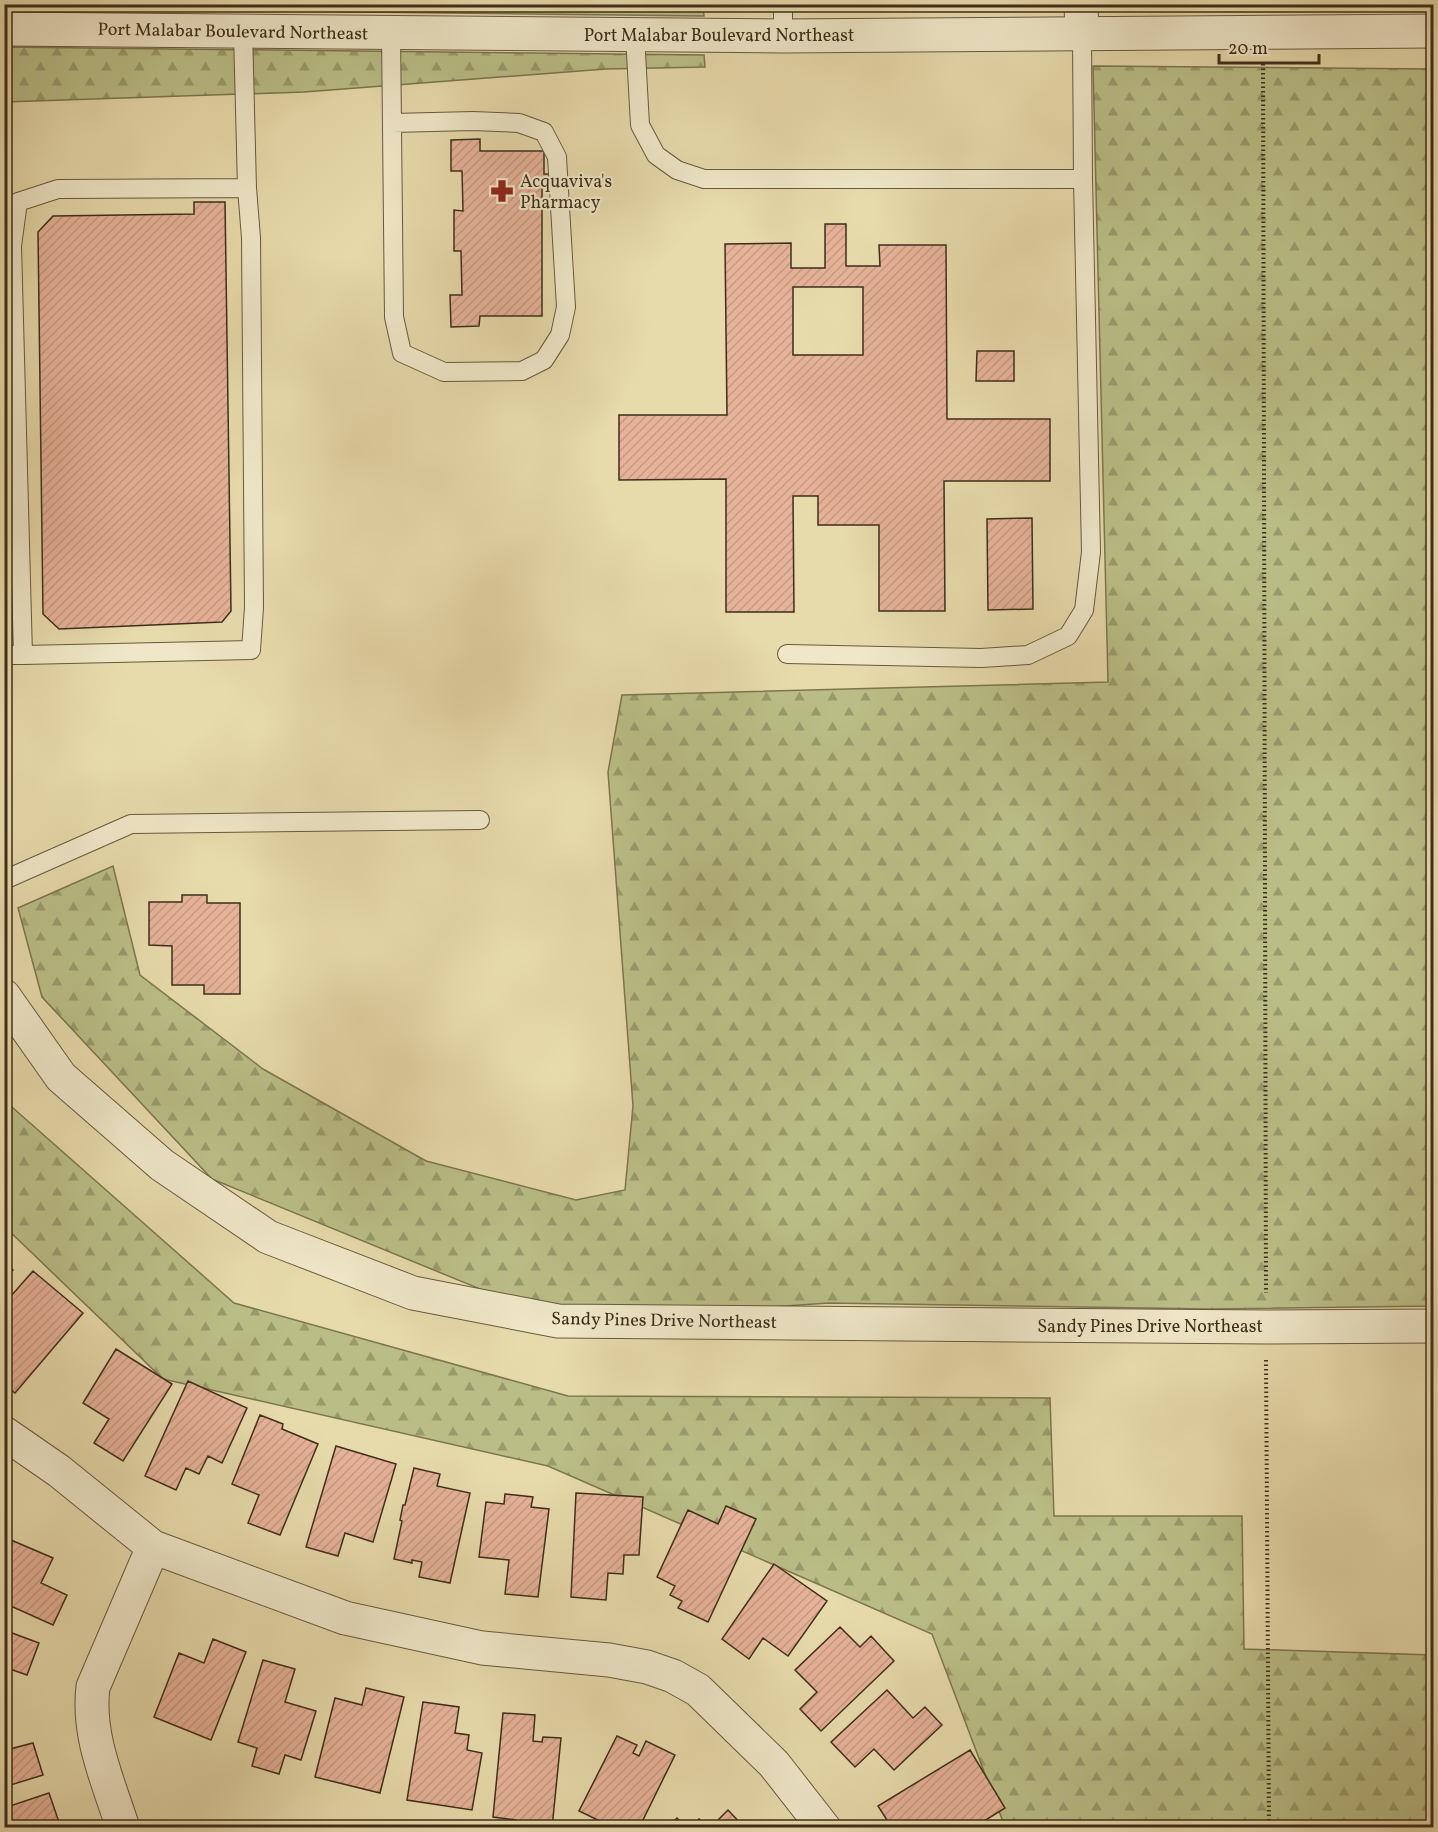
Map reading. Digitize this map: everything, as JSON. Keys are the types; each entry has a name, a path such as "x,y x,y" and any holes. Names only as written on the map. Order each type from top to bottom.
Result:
{"street":[{"name":"Port Malabar Boulevard Northeast","path":"4,29 634,35 783,20 1082,19 1263,31 1434,30"},
{"name":"Sandy Pines Drive Northeast","path":"4,996 61,1077 162,1165 268,1237 413,1293 558,1321 1266,1327 1434,1326"},
{"path":"4,1433 59,1471 153,1547 345,1618 482,1648 609,1660 647,1666 673,1676 698,1690 774,1764 824,1827"},
{"path":"123,1827 98,1754 92,1728 93,1687 153,1547"}],"lane":[{"path":"787,654 981,658 1028,655 1068,636 1084,610 1091,552 1082,19"},
{"path":"243,31 246,188 251,238 254,595 251,650 14,655 12,246 18,202 58,189 246,188"},
{"path":"391,32 394,317 402,353 444,372 522,371 544,360 560,335 566,307 557,157 544,132 519,123 473,121 392,123"},
{"path":"634,35 640,124 656,155 677,170 704,179 1083,179"},
{"path":"4,880 131,824 480,820"}],"path":[{"path":"1263,31 1269,1827"}],"green space":[{"path":"5,4 703,4 704,16 5,8"},
{"path":"4,47 704,55 705,67 606,69 304,92 5,102"},
{"path":"1093,66 1433,69 1433,1306 1207,1309 829,1303 558,1321 212,1179 42,997 18,908 113,866 140,975 263,1069 426,1161 576,1200 625,1190 633,1106 608,772 622,695 1108,682"},
{"path":"4,1100 234,1303 568,1396 1050,1398 1054,1516 1242,1516 1244,1649 1433,1655 1433,1827 1005,1827 932,1634 548,1466 163,1379 5,1227"}],"building":[{"path":"480,139 480,151 544,151 544,174 549,174 549,188 542,188 542,316 480,316 479,326 451,327 450,295 462,295 461,251 454,251 454,210 463,211 462,171 451,171 451,140"},
{"path":"194,202 225,202 231,611 222,622 59,629 43,614 38,232 53,216 194,214"},
{"path":"825,224 846,224 846,266 880,266 879,245 946,245 947,419 1050,419 1050,481 944,481 945,611 879,611 879,525 818,525 818,496 793,496 794,612 726,612 726,479 619,480 619,415 727,415 725,244 791,243 791,268 825,268","holes":["793,287 863,287 863,355 793,355"]},
{"path":"977,351 1014,351 1014,381 976,381"},
{"path":"1032,518 1033,609 988,610 987,519"},
{"path":"182,895 207,895 207,903 240,903 240,994 204,994 204,985 172,985 172,946 149,945 149,902 182,902"},
{"path":"4,1263 13,1270 4,1279"},
{"path":"33,1271 83,1313 15,1393 4,1385 4,1304"},
{"path":"116,1349 172,1384 123,1461 94,1443 109,1419 83,1403"},
{"path":"188,1381 247,1408 222,1463 208,1456 199,1474 186,1468 176,1490 145,1476"},
{"path":"260,1415 283,1424 282,1429 318,1444 280,1535 248,1523 259,1495 232,1484"},
{"path":"336,1446 396,1464 373,1542 345,1533 338,1556 306,1547"},
{"path":"414,1468 440,1474 437,1486 470,1493 450,1583 419,1577 422,1562 412,1560 412,1563 394,1559 403,1505 405,1505"},
{"path":"576,1493 643,1497 639,1555 624,1555 623,1574 608,1573 606,1600 571,1597"},
{"path":"505,1494 533,1497 531,1507 549,1509 538,1597 505,1594 509,1560 479,1557 486,1502 504,1504"},
{"path":"726,1506 756,1519 708,1622 678,1608 682,1601 670,1595 675,1586 657,1577 688,1510 718,1524"},
{"path":"4,1537 53,1558 41,1583 67,1595 53,1625 4,1603"},
{"path":"774,1564 827,1601 788,1656 763,1638 749,1659 722,1639"},
{"path":"840,1627 860,1647 871,1636 894,1661 821,1731 800,1709 817,1692 795,1670"},
{"path":"4,1630 39,1643 27,1675 4,1667"},
{"path":"213,1639 246,1652 211,1740 154,1717 179,1653 204,1663"},
{"path":"263,1660 295,1669 285,1702 316,1711 301,1760 285,1755 279,1774 252,1766 257,1748 238,1742"},
{"path":"366,1688 404,1697 380,1793 315,1777 335,1698 362,1705"},
{"path":"887,1690 913,1718 925,1707 942,1725 894,1770 874,1749 855,1767 831,1742"},
{"path":"423,1702 459,1707 455,1733 469,1735 467,1750 482,1753 472,1810 407,1800"},
{"path":"503,1713 535,1715 533,1741 542,1742 543,1737 561,1738 552,1828 515,1828 516,1820 493,1817"},
{"path":"617,1736 637,1745 633,1753 639,1756 646,1741 675,1755 639,1828 607,1828 608,1825 579,1811"},
{"path":"33,1743 43,1775 4,1787 4,1745 6,1750"},
{"path":"970,1750 1005,1808 973,1828 892,1828 878,1806"},
{"path":"49,1793 61,1828 4,1828 4,1808"},
{"path":"728,1810 745,1828 710,1828"},
{"path":"677,1818 686,1828 667,1828"},
{"path":"699,1819 707,1828 691,1828"}],"place":[{"name":"Acquaviva's Pharmacy","path":"502,191"}]}
